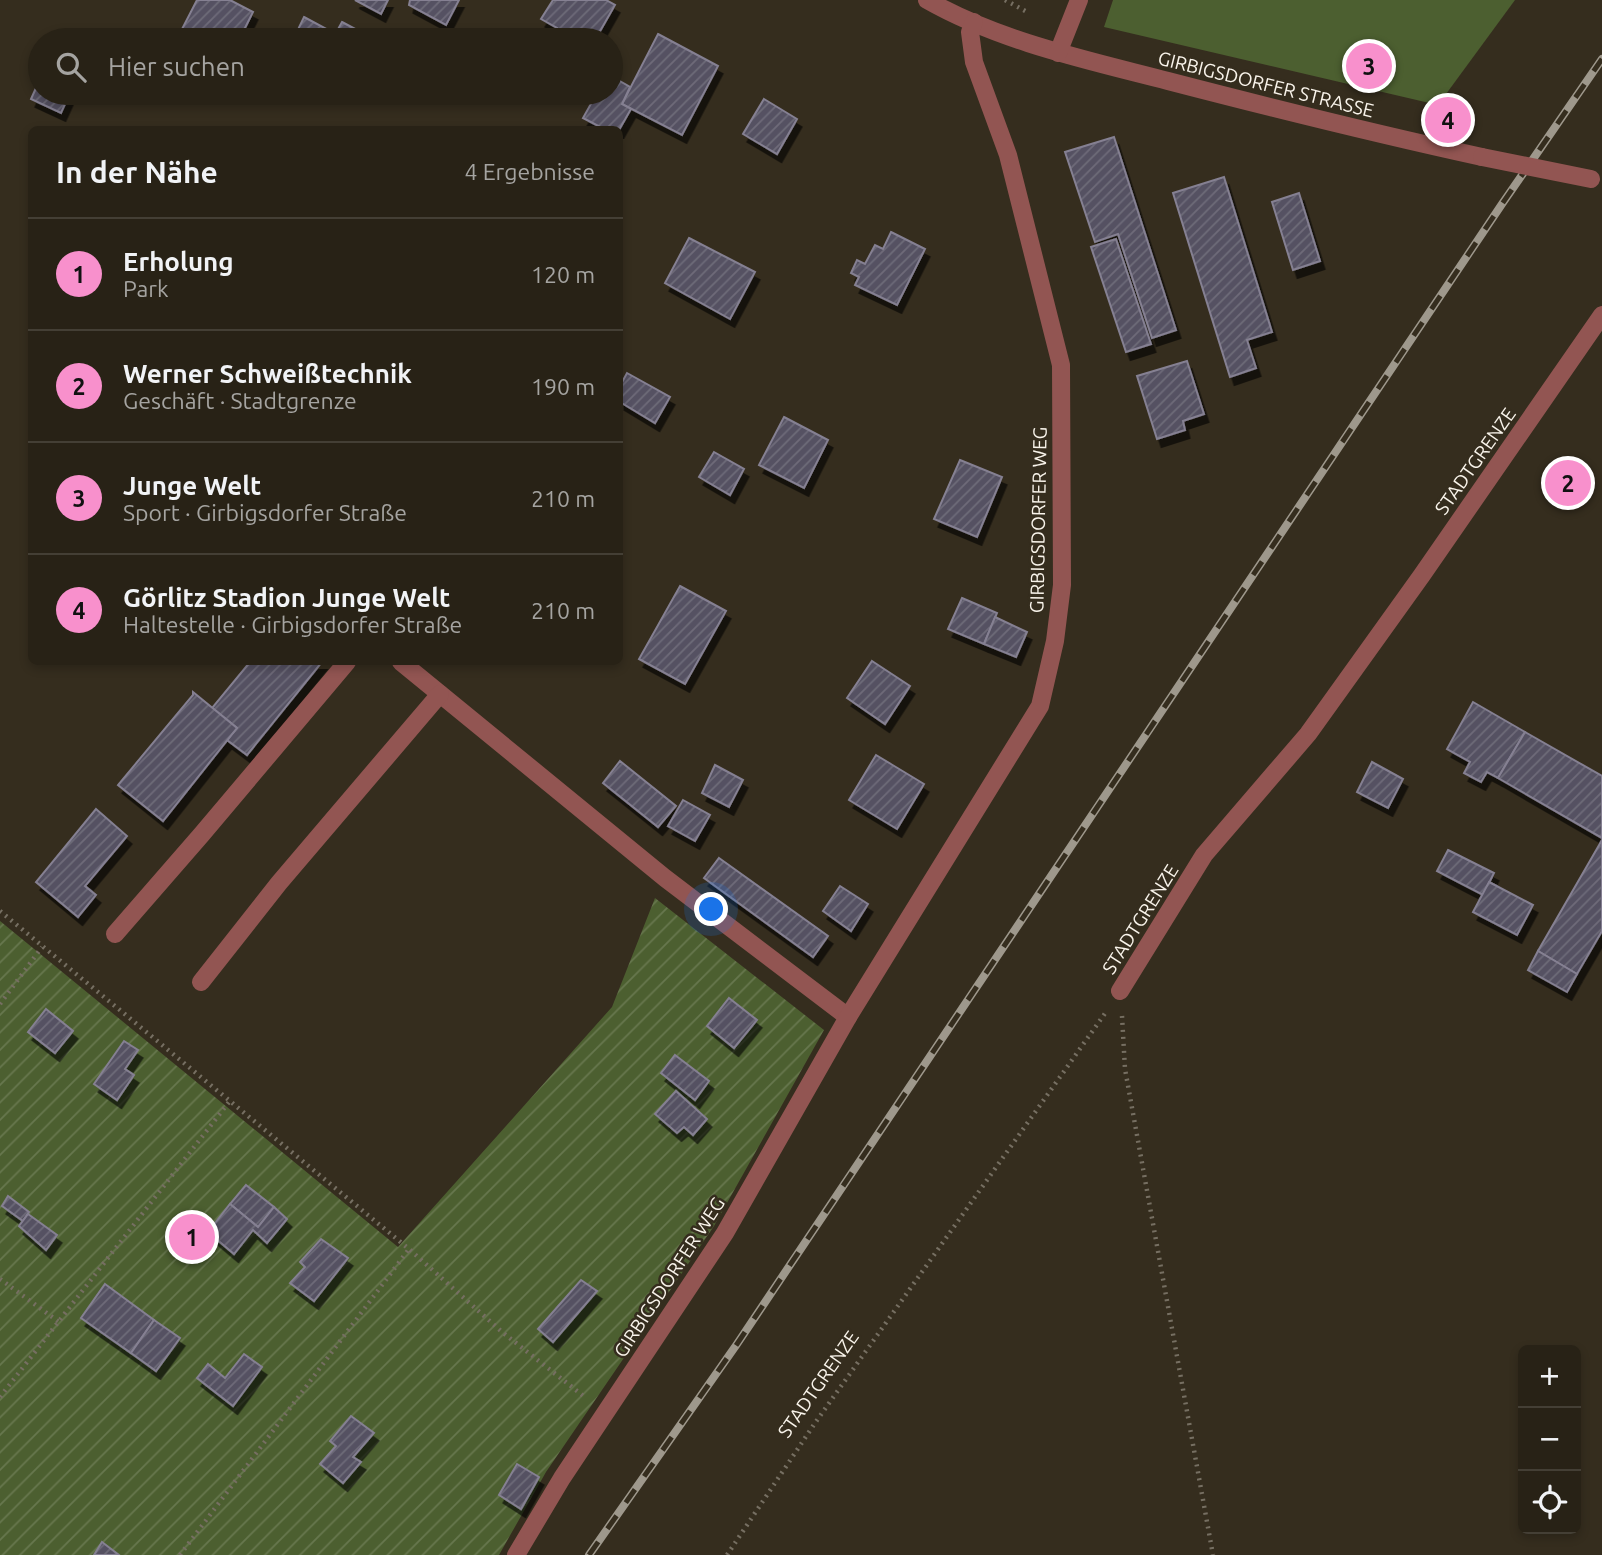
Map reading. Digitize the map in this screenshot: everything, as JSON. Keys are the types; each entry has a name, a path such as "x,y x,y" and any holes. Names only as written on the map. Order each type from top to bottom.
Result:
{"street":[{"name":"GIRBIGSDORFER STRASSE","path":"927,0 974,22 1058,53 1373,134 1596,180"},
{"path":"1058,53 1079,0"},
{"name":"GIRBIGSDORFER WEG","path":"516,1555 605,1413 725,1233 848,1017 1040,706 1055,641 1062,585 1061,366 1008,155 974,62 970,32 974,22"},
{"name":"STADTGRENZE","path":"1120,991 1204,855 1308,734 1602,315"},
{"path":"115,934 344,665"},
{"path":"405,665 665,878 848,1017"},
{"path":"201,982 279,883 440,694"}],"path":[{"path":"0,911 409,1249 502,1332 605,1413"},
{"path":"0,1004 42,947"},
{"name":"STADTGRENZE","path":"727,1555 823,1411 1120,991"},
{"path":"1120,991 1125,1069 1213,1555"},
{"path":"0,1397 229,1102"},
{"path":"180,1555 409,1249"},
{"path":"0,1279 59,1322"}],"green space":[{"path":"1113,0 1515,0 1438,105 1104,27"},
{"path":"655,898 824,1030 714,1226 546,1472 499,1555 0,1555 0,921 398,1247 612,1007"}],"building":[{"path":"197,0 230,0 253,12 245,28 183,28"},
{"path":"355,0 388,0 381,14"},
{"path":"410,0 459,0 446,25 409,5"},
{"path":"553,0 606,0 615,5 602,28 557,28 541,19"},
{"path":"304,17 325,28 299,28"},
{"path":"342,22 353,28 339,28"},
{"path":"658,34 718,66 682,135 623,105"},
{"path":"623,83 630,87 623,102"},
{"path":"764,99 797,119 777,154 743,134"},
{"path":"44,105 65,105 61,113"},
{"path":"590,105 623,105 631,109 621,126 598,126 583,118"},
{"path":"1114,137 1176,330 1152,338 1118,234 1095,242 1065,152"},
{"path":"1224,177 1272,332 1247,340 1256,368 1230,377 1173,193"},
{"path":"1299,193 1320,261 1293,270 1272,202"},
{"path":"891,232 925,249 897,305 855,285 859,277 851,273 857,260 865,264 875,245 883,249"},
{"path":"689,238 755,272 730,319 665,283"},
{"path":"1116,239 1151,344 1126,352 1091,247"},
{"path":"1187,361 1204,414 1183,421 1185,430 1157,439 1137,376"},
{"path":"627,373 670,397 655,423 623,404 623,380"},
{"path":"784,417 828,440 804,488 759,465"},
{"path":"714,452 744,469 730,495 699,477"},
{"path":"960,460 1002,477 977,537 934,519"},
{"path":"680,586 726,611 685,684 639,659"},
{"path":"962,598 997,613 984,644 948,629"},
{"path":"995,617 1027,632 1016,657 984,644"},
{"path":"872,661 910,686 885,724 847,698"},
{"path":"248,665 320,665 247,755 227,740 237,728 212,708"},
{"path":"193,692 237,728 163,821 118,785"},
{"path":"1473,702 1525,732 1498,778 1487,772 1481,782 1464,773 1470,762 1447,749"},
{"path":"1525,732 1602,776 1602,838 1498,778"},
{"path":"876,755 924,784 897,829 849,800"},
{"path":"620,761 676,806 658,827 603,783"},
{"path":"1372,762 1403,779 1388,808 1357,792"},
{"path":"715,765 743,780 729,807 702,793"},
{"path":"683,800 710,815 695,841 668,826"},
{"path":"96,809 127,836 85,886 96,895 78,917 36,882"},
{"path":"1602,840 1602,931 1577,974 1538,951"},
{"path":"1448,850 1494,873 1483,895 1437,871"},
{"path":"719,858 828,936 813,957 704,878"},
{"path":"1489,882 1533,905 1517,935 1473,912"},
{"path":"840,886 868,904 851,931 823,911"},
{"path":"1538,951 1577,974 1567,992 1528,970"},
{"path":"729,998 757,1020 734,1048 707,1026"},
{"path":"46,1009 73,1031 55,1053 28,1032"},
{"path":"124,1041 138,1050 125,1069 134,1075 117,1100 94,1084"},
{"path":"675,1055 709,1081 695,1100 661,1073"},
{"path":"676,1091 707,1119 693,1135 684,1127 677,1133 655,1114"},
{"path":"246,1185 274,1207 258,1227 230,1204"},
{"path":"8,1196 29,1212 23,1221 2,1206"},
{"path":"230,1204 258,1227 274,1207 287,1219 267,1243 253,1230 234,1254 208,1232"},
{"path":"28,1214 57,1235 46,1250 19,1226"},
{"path":"321,1239 348,1258 314,1301 290,1283 305,1267 300,1262"},
{"path":"581,1280 597,1291 553,1342 538,1329"},
{"path":"105,1284 154,1320 131,1353 81,1318"},
{"path":"154,1320 180,1338 156,1371 131,1353"},
{"path":"244,1354 262,1367 233,1406 197,1378 208,1364 225,1378"},
{"path":"351,1416 374,1433 353,1457 361,1462 343,1483 320,1464 336,1446 330,1441"},
{"path":"517,1464 539,1477 521,1509 499,1495"},
{"path":"102,1542 119,1555 94,1555"}],"railway":[{"path":"589,1555 737,1344 1602,59"}],"place":[{"name":"Junge Welt","path":"1369,66"},
{"name":"Görlitz Stadion Junge Welt","path":"1448,120"},
{"name":"Werner Schweißtechnik","path":"1568,483"},
{"name":"Erholung","path":"192,1237"}]}
